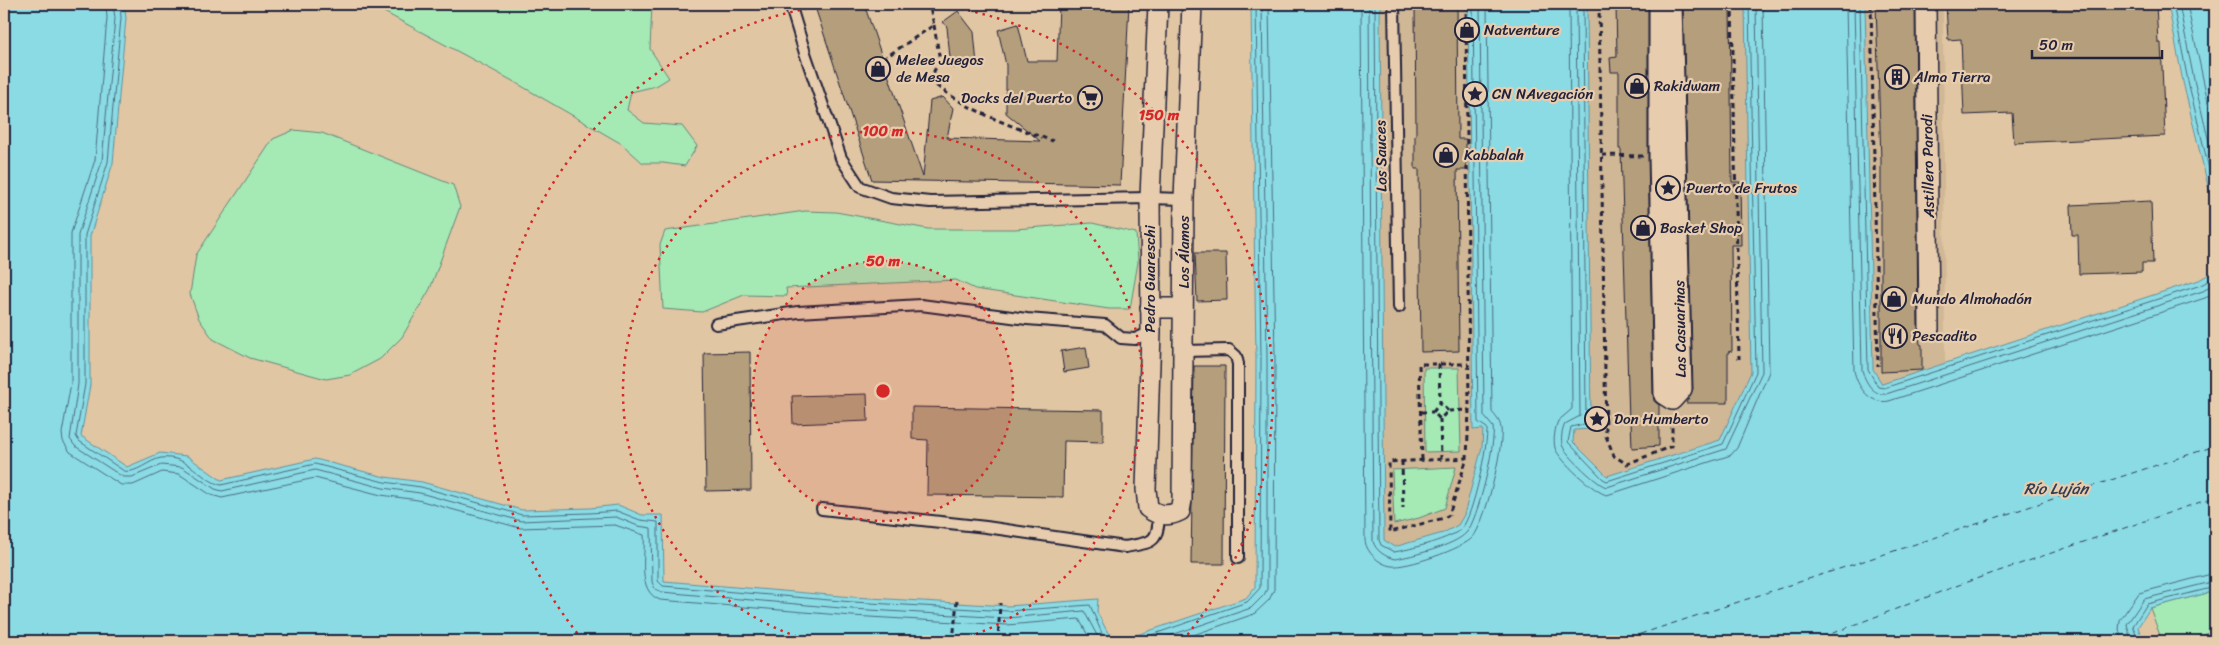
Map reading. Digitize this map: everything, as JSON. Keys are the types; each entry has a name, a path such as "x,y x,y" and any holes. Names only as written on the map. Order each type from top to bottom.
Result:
{"street":[{"name":"Pedro Guareschi","path":"1158,4 1150,198 1151,332 1146,489 1148,508 1159,514"},
{"name":"Los Álamos","path":"1159,514 1172,515 1180,511 1182,500 1184,199 1192,4"},
{"name":"Las Casuarinas","path":"1659,4 1659,156 1664,394 1672,400 1682,389 1672,4"},
{"name":"Astillero Parodi","path":"1926,4 1929,329"},
{"path":"1150,308 1183,308"}],"lane":[{"path":"790,4 841,158 860,187 891,198 930,202 1184,199"},
{"name":"Los Sauces","path":"1394,4 1399,307"},
{"path":"716,324 798,312 921,305 1026,319 1105,325 1121,338 1136,339 1151,332"},
{"path":"1183,351 1229,350 1236,356 1238,364 1238,558"},
{"path":"822,509 986,527 1125,547 1146,543 1155,538 1158,532 1159,514"}],"path":[{"path":"929,4 940,61 934,71 937,86 954,99 1006,124 1053,141"},
{"path":"1466,4 1469,410 1467,458 1449,515 1390,532 1389,462 1467,458"},
{"path":"1599,4 1606,436 1614,456 1627,464 1672,446 1672,400"},
{"path":"1732,4 1739,359"},
{"path":"1871,4 1878,366"},
{"path":"883,59 934,25"},
{"path":"1602,155 1659,156"},
{"path":"1422,460 1419,364 1468,364"},
{"path":"1432,412 1440,403 1440,364"},
{"path":"1440,403 1448,410 1469,410"},
{"path":"1441,459 1440,418 1448,410"},
{"path":"1421,412 1432,412 1440,418"},
{"path":"1402,461 1403,508"},
{"path":"954,641 957,601"},
{"path":"998,641 1000,603"}],"shaded area":[{"path":"1380,4 1468,4 1473,429 1483,429 1482,447 1464,515 1458,525 1443,533 1394,547 1384,541"},
{"name":"Puerto de Frutos","path":"1587,4 1745,4 1751,372 1720,440 1607,476 1573,442 1574,430 1591,428"},
{"path":"1865,4 1943,4 1945,363 1882,384 1873,369"}],"green space":[{"path":"369,4 652,4 650,49 669,78 656,86 631,92 627,110 644,123 682,126 697,146 685,166 643,163 622,144 511,80"},
{"path":"294,130 322,133 453,185 460,207 430,289 402,337 380,359 350,375 326,379 250,358 213,339 199,319 190,294 196,255 273,139"},
{"path":"805,211 836,212 928,229 1015,229 1092,223 1136,233 1138,262 1130,309 1109,309 975,289 956,280 786,288 787,296 744,295 702,312 663,309 660,245 665,231"},
{"path":"1424,368 1459,368 1461,451 1425,452"},
{"path":"1456,467 1445,508 1419,518 1394,524 1392,470"},
{"path":"2215,591 2215,631 2187,641 2162,641 2150,608"}],"water":[{"name":"Río Luján","path":"4,4 124,4 126,18 113,163 90,236 90,385 81,436 127,467 160,453 187,456 221,480 315,459 385,477 422,482 522,510 590,508 618,505 642,515 663,515 664,581 853,597 1008,606 1098,599 1097,612 1108,633 1125,639 1246,598 1255,587 1256,358 1251,4 1380,4 1384,540 1394,547 1443,533 1458,525 1464,515 1482,447 1483,429 1473,430 1468,4 1587,4 1591,429 1574,430 1573,442 1607,476 1720,440 1751,372 1745,4 1865,4 1873,369 1882,384 2199,280 2215,271 2215,591 2150,608 2138,627 2143,641 4,641"},
{"path":"2168,4 2215,4 2215,215 2183,82"}],"building":[{"name":"Docks del Puerto","path":"814,4 864,4 923,177 930,101 943,97 953,108 947,138 1040,141 1006,113 1006,65 998,30 1018,24 1027,61 1057,61 1059,4 1129,4 1120,185 872,180"},
{"path":"1415,4 1457,4 1458,139 1466,139 1466,170 1457,170 1459,351 1421,352 1419,169 1415,169"},
{"path":"1616,4 1648,4 1648,156 1653,395 1654,401 1659,405 1659,446 1632,448 1631,421 1629,421 1621,149 1619,149 1619,72 1611,72 1610,58 1617,57"},
{"path":"1683,4 1730,4 1732,182 1740,182 1741,245 1731,245 1732,351 1728,352 1728,403 1686,403 1693,389"},
{"path":"1876,4 1915,4 1918,329 1920,344 1922,345 1922,370 1881,372 1881,160"},
{"path":"1946,4 2156,4 2158,43 2161,43 2165,136 2014,143 2012,113 1964,115 1961,39 1948,40"},
{"path":"958,11 974,32 977,65 951,68 947,27 943,22"},
{"path":"2151,201 2153,263 2142,263 2142,272 2079,274 2078,235 2072,235 2071,205"},
{"path":"1195,253 1226,253 1227,300 1197,301"},
{"path":"1086,347 1089,368 1064,372 1061,351"},
{"path":"750,352 751,490 706,491 704,353"},
{"path":"1194,366 1225,366 1224,564 1191,564"},
{"path":"867,394 868,421 793,424 792,396"},
{"path":"912,407 1103,410 1103,442 1064,441 1063,497 927,495 928,440 912,439"}],"ferry route":[{"path":"1619,641 2215,446"},
{"path":"1812,641 1964,583 2215,497"},
{"path":"4,639 20,641"}],"place":[{"name":"Natventure","path":"1467,30"},
{"name":"Melee Juegos de Mesa","path":"878,69"},
{"name":"Alma Tierra","path":"1897,77"},
{"name":"Rakidwam","path":"1637,86"},
{"name":"CN NAvegación","path":"1475,94"},
{"name":"Docks del Puerto","path":"1090,98"},
{"name":"Kabbalah","path":"1446,155"},
{"name":"Puerto de Frutos","path":"1668,188"},
{"name":"Basket Shop","path":"1643,228"},
{"name":"Mundo Almohadón","path":"1894,299"},
{"name":"Pescadito","path":"1895,336"},
{"name":"Don Humberto","path":"1597,419"}]}
